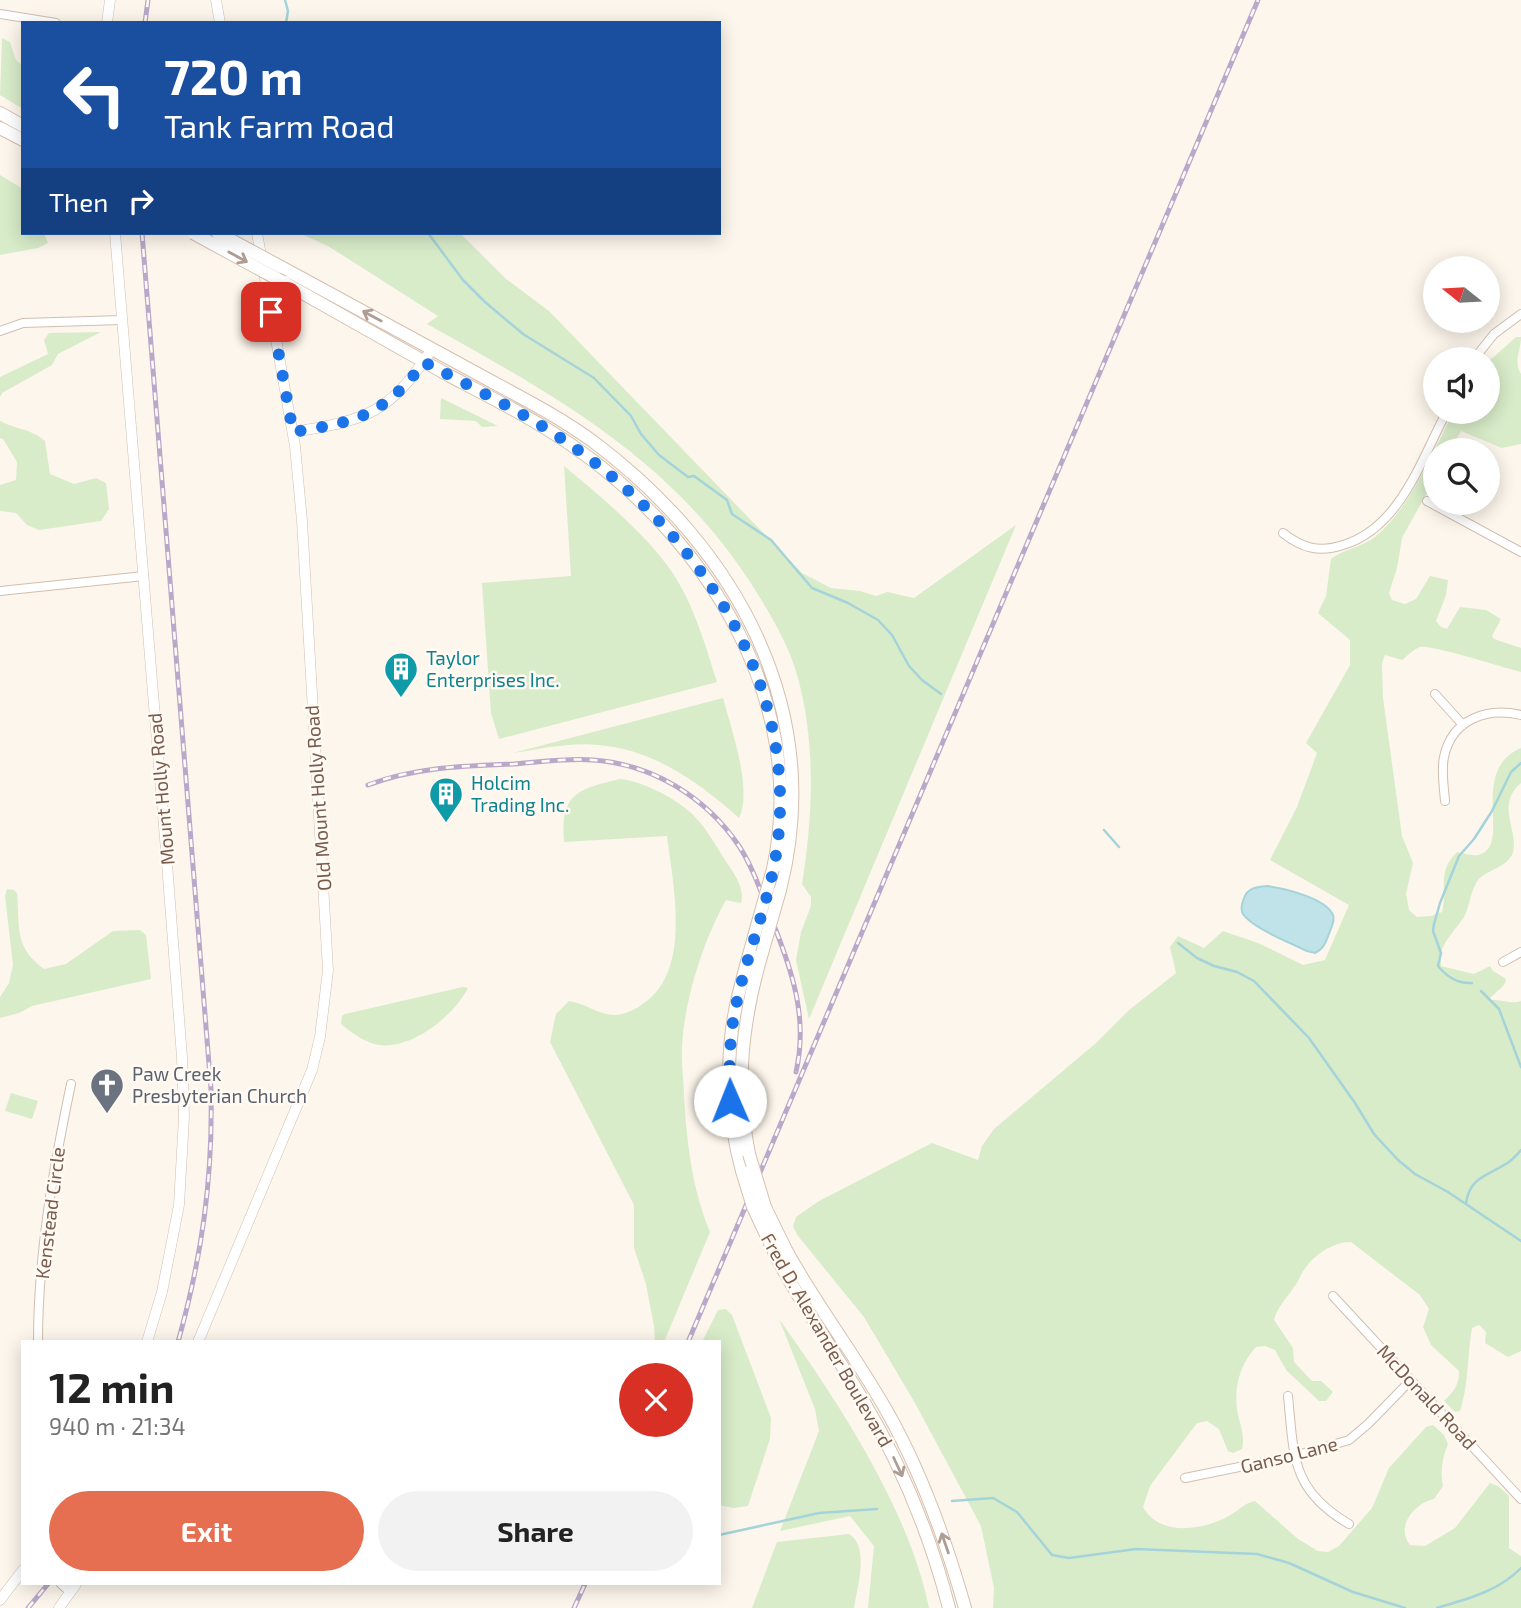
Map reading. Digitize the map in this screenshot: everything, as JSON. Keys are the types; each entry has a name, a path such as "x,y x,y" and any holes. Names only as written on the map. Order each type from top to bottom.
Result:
{"main road":[{"path":"0,113 21,125"},
{"path":"0,128 21,139"},
{"name":"Fred D. Alexander Boulevard","path":"198,235 542,427 596,463 660,522 714,589 743,640 758,674 769,715 779,780 778,837 773,869 737,999 730,1050 733,1128 742,1171 753,1207 894,1458 922,1523 949,1608"},
{"name":"Fred D. Alexander Boulevard","path":"222,235 552,416 610,456 665,505 732,588 744,609 770,664 787,730 793,789 790,843 780,890 747,1006 741,1051 741,1099 749,1154 782,1256 856,1359 908,1452 935,1515 965,1608"}],"street":[{"path":"107,21 110,0"},
{"path":"216,0 220,21"},
{"path":"0,14 44,21"},
{"name":"Mount Holly Road","path":"116,235 182,1057 184,1117 179,1205 162,1292 148,1340"},
{"name":"Old Mount Holly Road","path":"199,1340 312,1070 325,1000 327,940 302,521 293,432 257,235"},
{"path":"1484,347 1494,334 1521,314"},
{"path":"0,331 23,323 122,320"},
{"path":"293,432 344,424 365,416 400,391 432,349"},
{"path":"1283,533 1305,548 1321,550 1369,535 1396,508 1440,424"},
{"path":"1453,515 1521,552"},
{"path":"0,591 144,576"},
{"path":"1435,694 1463,725"},
{"path":"1445,801 1444,757 1451,738 1476,716 1489,712 1521,715"},
{"path":"1503,962 1521,952"},
{"name":"Kenstead Circle","path":"38,1340 48,1203 71,1084"},
{"name":"McDonald Road","path":"1332,1296 1520,1496"},
{"name":"Ganso Lane","path":"1185,1478 1294,1456 1349,1440 1411,1380"},
{"path":"1288,1396 1294,1456 1308,1490 1329,1513 1349,1524"},
{"path":"2,1595 21,1572"},
{"path":"59,1608 73,1588"}],"green space":[{"path":"2,38 10,42 16,60 21,64 21,108 0,95"},
{"path":"0,175 21,188 21,235 45,235 48,243 38,248 0,255"},
{"path":"303,235 462,235 505,278 549,311 802,573 831,588 860,591 876,596 887,592 914,598 1016,525 809,1019 796,960 801,932 811,906 811,897 802,884 809,832 811,781 808,729 798,678 790,654 754,588 722,543 686,502 649,467 566,405 427,324 438,316 328,246"},
{"path":"101,332 58,354 52,365 2,393 0,397 0,377 48,354 44,340 49,333"},
{"path":"1516,337 1521,337 1517,360 1521,374 1521,444 1502,448 1500,438 1478,438 1461,431 1457,438 1440,438 1447,424 1500,424 1500,351"},
{"path":"441,398 498,426 482,427 476,421 440,419"},
{"path":"0,421 45,441 50,474 74,484 96,478 106,483 109,509 101,521 39,530 27,525 16,513 0,511 0,485 16,480 17,462 0,438"},
{"path":"564,466 636,530 672,572 693,611 717,682 499,739 491,713 482,583 571,576"},
{"path":"1423,472 1423,500 1402,538 1389,593 1392,600 1405,604 1416,599 1430,576 1448,580 1446,595 1436,621 1441,627 1447,629 1460,607 1486,610 1501,619 1492,636 1494,639 1521,648 1521,672 1427,647 1418,648 1402,660 1385,655 1382,663 1383,698 1402,836 1413,863 1406,894 1409,910 1417,917 1442,912 1445,874 1457,852 1478,855 1488,849 1492,838 1493,790 1497,773 1505,759 1521,748 1521,783 1509,801 1514,847 1512,855 1478,881 1464,917 1441,952 1441,966 1474,974 1490,966 1506,981 1488,1000 1521,1001 1521,1351 1508,1357 1485,1343 1486,1332 1479,1325 1472,1328 1463,1401 1460,1411 1455,1412 1444,1401 1455,1388 1459,1371 1431,1345 1423,1327 1429,1309 1420,1295 1351,1242 1337,1244 1323,1251 1306,1267 1274,1320 1293,1348 1294,1362 1312,1381 1321,1381 1333,1392 1326,1401 1319,1401 1286,1370 1275,1350 1265,1346 1256,1347 1245,1362 1237,1387 1242,1449 1233,1453 1228,1451 1219,1429 1207,1421 1197,1423 1150,1486 1143,1507 1151,1517 1161,1523 1184,1528 1222,1520 1255,1501 1298,1539 1318,1551 1328,1552 1339,1546 1372,1508 1389,1468 1426,1427 1433,1425 1444,1435 1448,1444 1442,1465 1443,1486 1434,1499 1420,1505 1409,1516 1406,1538 1410,1545 1425,1546 1455,1528 1490,1483 1498,1486 1509,1496 1509,1548 1521,1556 1521,1608 993,1608 994,1588 981,1526 915,1403 864,1317 798,1236 793,1226 796,1217 819,1201 932,1143 978,1160 982,1146 994,1129 1096,1043 1128,1011 1176,973 1170,947 1178,936 1204,948 1223,931 1258,943 1303,965 1325,960 1349,905 1270,860 1297,807 1317,753 1306,743 1350,665 1350,640 1318,613 1326,596 1331,559 1375,537 1399,511"},
{"path":"723,698 742,776 743,806 739,818 692,781 638,753 577,744 513,753"},
{"path":"620,779 650,787 671,798 701,823 736,877 742,893 741,903 726,900 718,916 702,952 686,1011 682,1054 687,1131 691,1166 710,1232 665,1340 655,1340 646,1284 634,1248 634,1205 550,1042 556,1014 569,1001 619,1015 644,1003 659,988 669,970 674,949 675,902 667,836 564,842 565,813 569,803 583,790"},
{"path":"7,889 17,893 23,945 34,961 44,969 66,964 113,931 140,930 146,935 151,979 32,1006 0,1018 0,997 9,983 13,965 5,896"},
{"path":"468,988 441,1021 415,1038 401,1043 374,1044 360,1038 341,1024 345,1014"},
{"path":"11,1093 38,1101 32,1119 5,1111"},
{"path":"726,1309 732,1315 771,1418 770,1439 748,1506 733,1508 721,1505 721,1340 703,1340 718,1310"},
{"path":"779,1319 847,1420 888,1494 919,1570 929,1608 868,1608 874,1546 850,1516 780,1531 819,1431 815,1409"},
{"path":"849,1534 859,1548 861,1558 854,1608 752,1608 777,1542"}],"water":[{"path":"1267,886 1303,895 1329,909 1333,921 1321,949 1315,953 1307,951 1263,930 1243,914 1242,904 1246,894 1254,888"}],"waterway":[{"path":"285,0 288,11 286,21"},
{"path":"429,235 463,280 485,302 523,334 594,378 631,416 641,434 659,455 688,477 694,476 727,500 732,514 771,540 812,588 848,603 878,620 892,635 909,666 941,694"},
{"path":"1472,983 1453,979 1438,966 1441,953 1433,931 1434,924 1459,856 1492,811 1511,772 1521,763"},
{"path":"1104,830 1119,847"},
{"path":"1178,943 1197,958 1254,981 1309,1038 1374,1134 1398,1160 1415,1174 1448,1192 1521,1241"},
{"path":"1481,991 1499,1009 1521,1067"},
{"path":"1466,1203 1475,1183 1508,1162 1521,1150"},
{"path":"952,1501 993,1498 1017,1512 1052,1555 1069,1558 1136,1549 1257,1554 1289,1563 1353,1592 1405,1608"},
{"path":"721,1535 819,1513 877,1509"},
{"path":"1437,1608 1493,1588 1521,1568"}],"railway":[{"path":"145,21 148,0"},
{"path":"689,1340 1258,0"},
{"path":"142,235 211,1089 208,1186 200,1248 179,1340"},
{"path":"368,785 403,774 440,768 593,760 636,768 676,786 694,798 711,812 739,846 758,884 787,960 799,1015 796,1072"},
{"path":"28,1608 47,1585"},
{"path":"574,1608 585,1585"}],"place":[{"name":"Taylor Enterprises Inc.","path":"401,699"},
{"name":"Holcim Trading Inc.","path":"446,824"},
{"name":"Paw Creek Presbyterian Church","path":"107,1115"}],"route":[{"path":"271,312 293,432 344,424 365,416 400,391 424,362 569,443 606,471 637,498 673,536 723,603 758,674 769,715 779,780 775,861 734,1015 730,1050 730,1101"}]}
